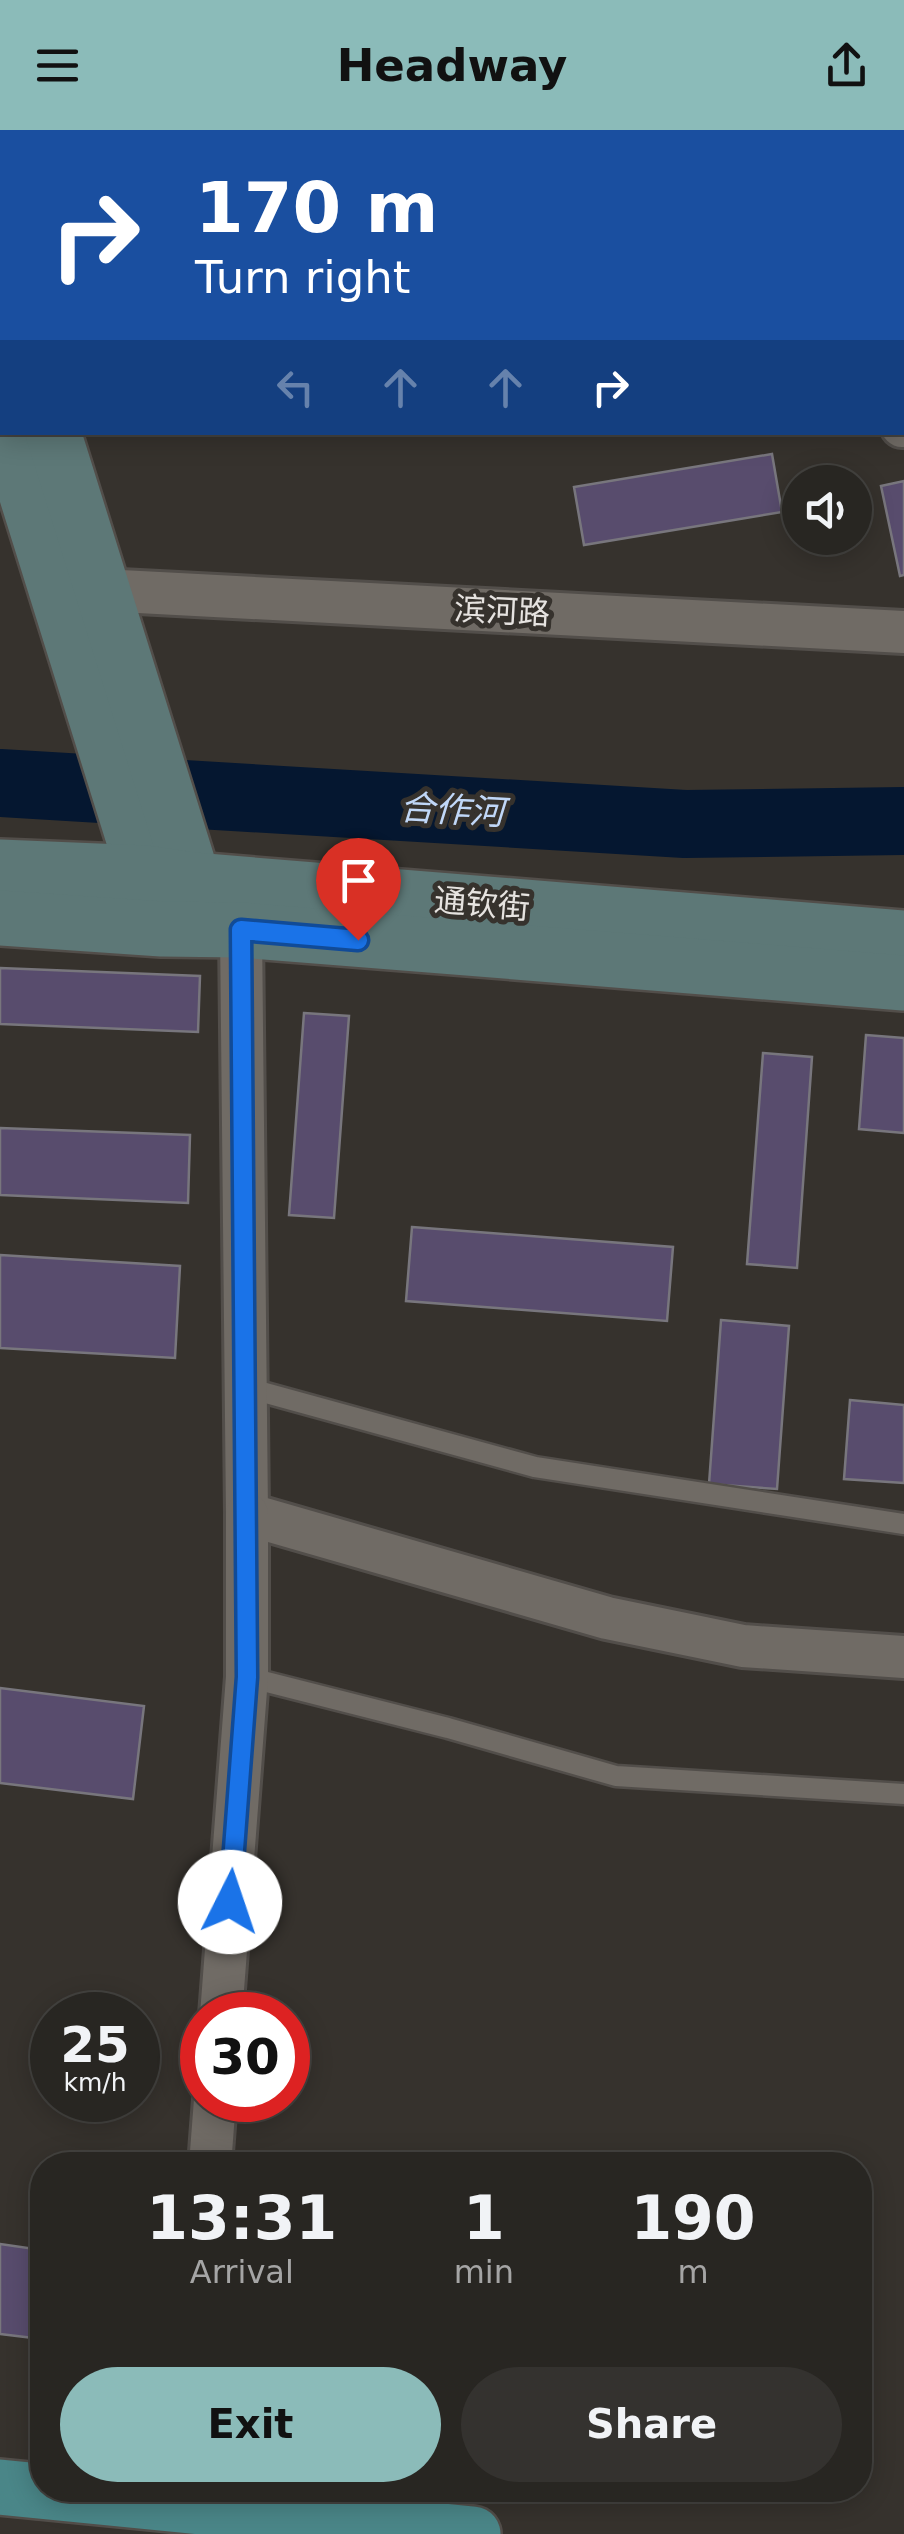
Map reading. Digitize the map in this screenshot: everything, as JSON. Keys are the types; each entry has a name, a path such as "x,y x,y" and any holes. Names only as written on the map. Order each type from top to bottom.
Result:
{"main road":[{"path":"8,435 99,655 151,818 190,908"},
{"path":"54,435 101,590 99,655"},
{"name":"通钦街","path":"0,867 190,908 904,938"},
{"path":"0,918 190,908 904,984"},
{"path":"0,2487 30,2491"},
{"path":"125,2502 474,2534"}],"street":[{"name":"滨河路","path":"101,590 904,632"},
{"path":"190,908 244,1387 247,1677 223,1992"},
{"path":"247,1514 607,1618 744,1646 904,1657"},
{"path":"211,2152 213,2122"}],"lane":[{"path":"244,1387 535,1467 904,1524"},
{"path":"247,1677 616,1776 904,1794"}],"building":[{"path":"772,454 782,512 584,545 574,487"},
{"path":"904,481 904,575 900,576 881,486"},
{"path":"0,968 200,976 198,1032 0,1024"},
{"path":"304,1013 349,1016 334,1218 289,1215"},
{"path":"866,1035 904,1038 904,1133 859,1129"},
{"path":"763,1053 812,1057 797,1268 747,1264"},
{"path":"0,1128 190,1135 188,1203 0,1195"},
{"path":"412,1227 673,1247 667,1321 406,1301"},
{"path":"0,1255 180,1266 175,1358 0,1348"},
{"path":"721,1320 789,1326 777,1489 709,1484"},
{"path":"850,1400 904,1405 904,1483 844,1479"},
{"path":"0,1688 144,1706 133,1799 0,1783"},
{"path":"0,2244 30,2248 30,2338 0,2334"}],"waterway":[{"name":"合作河","path":"0,783 685,824 904,821"}],"route":[{"path":"230,1902 247,1677 241,930 358,940"}]}
